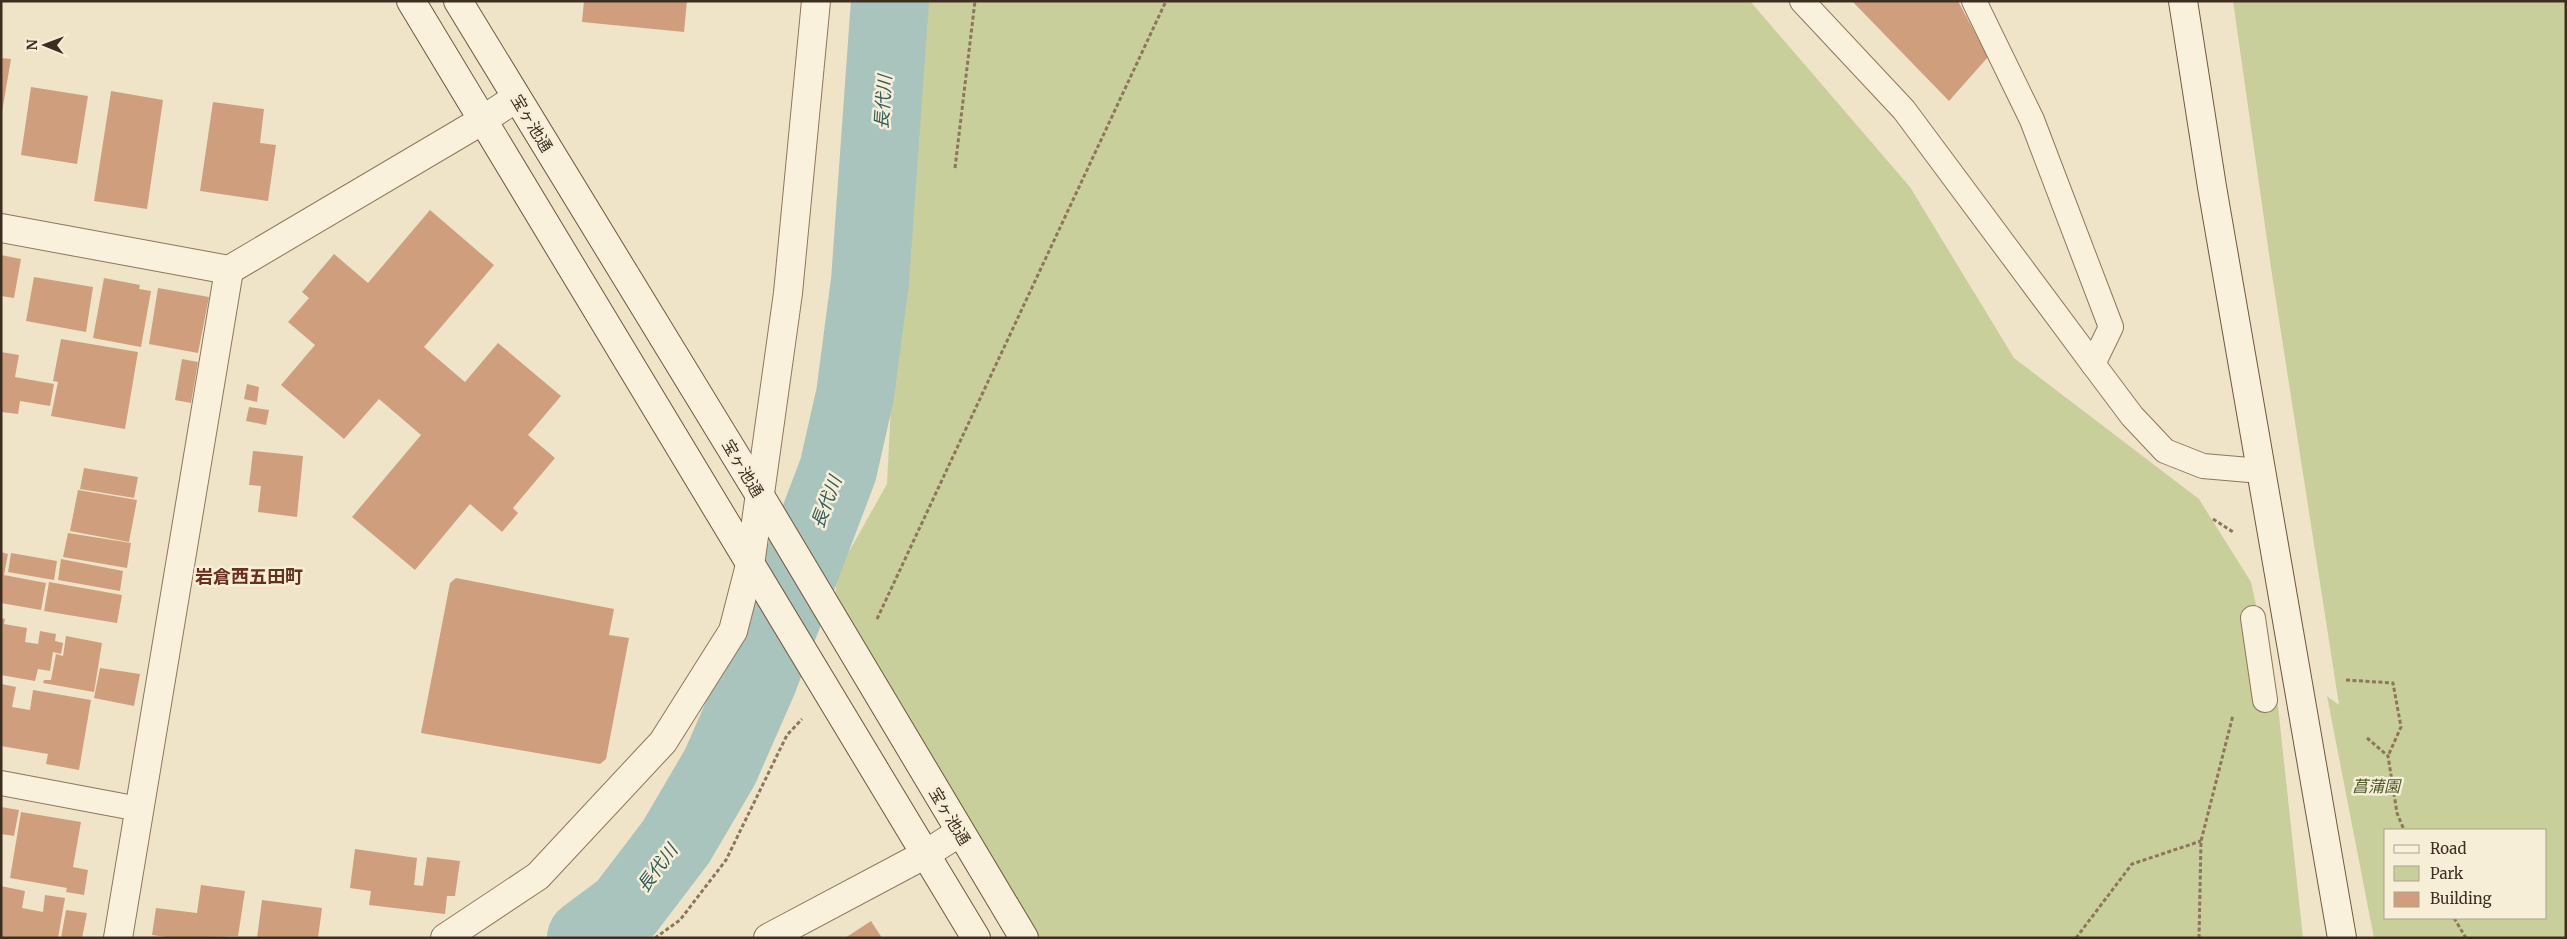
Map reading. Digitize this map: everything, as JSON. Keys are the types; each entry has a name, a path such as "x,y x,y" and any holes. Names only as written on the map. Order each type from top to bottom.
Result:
{"street":[{"path":"411,1 976,938"},
{"name":"宝ヶ池通","path":"458,1 759,494 819,598 1024,938"},
{"path":"445,938 538,876 663,742 733,631 750,565 788,293 816,1"},
{"path":"2183,1 2212,187 2342,938"},
{"path":"1,228 229,270 516,98"},
{"path":"118,938 229,270"},
{"path":"768,938 926,854 960,832"}],"lane":[{"path":"1802,1 1904,110 2132,416 2165,451 2203,466 2261,471"},
{"path":"1974,1 2032,120 2111,328 2093,364"},
{"path":"2253,618 2265,700"},
{"path":"1,783 139,809"}],"path":[{"path":"955,168 975,1"},
{"path":"857,661 1166,1"},
{"path":"2346,680 2393,683 2401,727 2388,756 2397,813 2404,829"},
{"path":"655,938 680,920 726,860 787,735 826,690"},
{"path":"2199,938 2201,841 2235,708 2265,700"},
{"path":"2367,738 2388,756"},
{"path":"2076,938 2132,864 2201,841"},
{"path":"2455,919 2466,938"}],"green space":[{"path":"911,1 1750,1 1910,187 2014,358 2199,499 2251,582 2278,706 2303,938 1032,938 832,617 838,571 887,484"},
{"name":"菖蒲園","path":"2233,1 2566,1 2566,938 2374,938 2327,696 2339,705 2271,268"}],"building":[{"path":"584,1 687,1 684,32 582,22"},
{"path":"1852,1 1958,1 1988,57 1949,101"},
{"path":"1,58 11,59 2,112 1,112"},
{"path":"31,87 88,96 77,164 21,155"},
{"path":"111,91 163,100 147,209 94,201"},
{"path":"213,102 264,109 260,143 276,145 268,201 200,191"},
{"path":"430,210 494,265 424,347 465,382 498,343 561,396 528,435 555,458 513,508 518,513 502,532 470,504 415,570 352,517 421,435 379,399 344,439 281,385 315,345 288,322 309,298 302,292 334,254 368,283"},
{"path":"1,255 21,259 14,298 1,296"},
{"path":"34,277 93,287 86,332 26,321"},
{"path":"104,278 140,285 139,289 151,291 141,347 93,338"},
{"path":"158,288 209,297 198,353 149,344"},
{"path":"61,339 138,352 125,429 51,416 58,382 53,381"},
{"path":"1,352 19,355 15,377 54,384 50,406 20,401 18,414 1,412"},
{"path":"182,359 198,362 191,403 175,400"},
{"path":"247,384 259,387 257,402 244,399"},
{"path":"249,407 269,410 266,425 246,421"},
{"path":"253,451 303,456 297,517 258,512 261,486 249,485"},
{"path":"84,468 138,477 134,498 80,489"},
{"path":"78,490 137,500 129,542 70,531"},
{"path":"68,533 131,543 127,568 63,557"},
{"path":"1,552 8,554 4,575 46,583 41,610 1,603"},
{"path":"11,553 57,561 54,580 8,572"},
{"path":"61,559 123,571 120,591 58,580"},
{"path":"456,578 614,609 609,635 629,638 606,759 600,764 421,733 450,583"},
{"path":"49,582 122,595 117,623 44,611"},
{"path":"1,618 5,619 4,624 27,628 25,642 38,644 40,631 56,634 55,641 63,643 61,654 53,652 50,671 38,669 35,681 1,675"},
{"path":"66,636 102,643 94,692 43,683 44,680 51,680 56,654 63,656"},
{"path":"100,668 140,674 134,706 94,698"},
{"path":"1,684 16,687 12,707 30,710 33,690 91,700 79,770 46,764 48,754 1,746"},
{"path":"1,807 19,810 14,836 1,834"},
{"path":"21,812 81,822 73,867 88,870 84,895 66,892 67,888 10,878"},
{"path":"355,849 417,858 414,885 423,886 427,857 460,861 455,896 447,896 445,914 369,905 371,891 350,888"},
{"path":"201,885 245,891 238,936 172,938 152,935 156,908 197,913"},
{"path":"1,886 25,891 22,908 43,912 45,895 65,898 58,938 1,938"},
{"path":"262,900 322,908 318,938 257,938"},
{"path":"66,910 87,913 82,938 61,938"},
{"path":"871,921 882,938 845,938"}],"waterway":[{"name":"長代川","path":"586,938 625,909 676,842 720,767 759,678 838,470 855,395 870,281 890,1"}],"district":[{"name":"岩倉西五田町","path":"249,576"}]}
